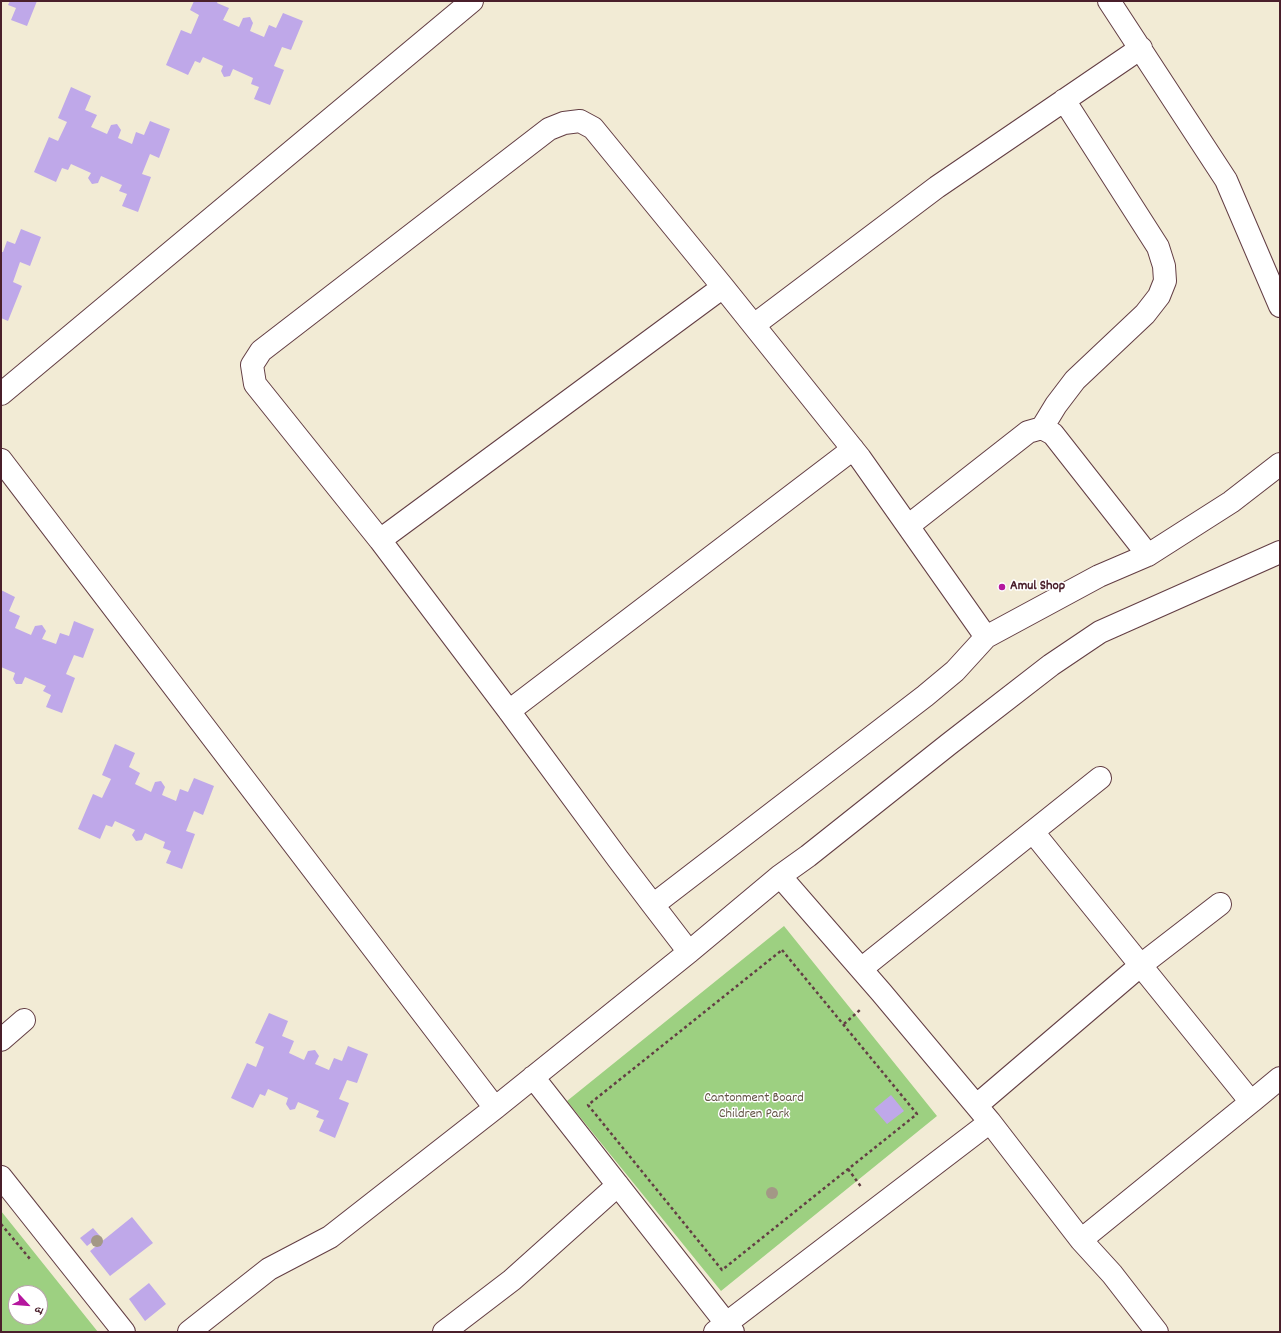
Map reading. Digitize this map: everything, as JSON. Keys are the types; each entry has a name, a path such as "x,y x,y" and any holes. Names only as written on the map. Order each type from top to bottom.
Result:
{"street":[{"path":"1,394 472,1"},
{"path":"1109,1 1226,180 1280,306"},
{"path":"754,325 937,187 1141,48"},
{"path":"908,526 1028,432 1042,428 1056,405 1075,380 1096,358 1145,314 1159,296 1165,281 1164,266 1158,247 1064,100"},
{"path":"689,952 380,540 255,384 252,365 261,351 549,129 564,123 580,121 593,128 853,449 986,637"},
{"path":"380,540 723,287"},
{"path":"1042,428 1053,434 1148,555"},
{"path":"509,711 853,449"},
{"path":"1,460 495,1108"},
{"path":"653,905 925,696 955,671 986,637 1099,576 1148,555 1231,502 1280,464"},
{"path":"189,1332 269,1269 330,1237 533,1078 689,952 780,876 808,856 1033,679 1100,632 1280,552"},
{"path":"861,969 1100,778"},
{"path":"1033,832 1252,1102"},
{"path":"780,876 984,1114 1081,1240 1112,1274 1157,1332"},
{"path":"533,1078 618,1185 725,1329 984,1114 1141,965 1220,904"},
{"path":"1,1040 24,1020"},
{"path":"1081,1240 1280,1078"},
{"path":"1,1177 124,1332"},
{"path":"444,1332 512,1280 618,1185"}],"path":[{"path":"782,950 917,1114 722,1270 588,1105 782,950"}],"green space":[{"name":"Cantonment Board Children Park","path":"784,926 937,1116 721,1291 567,1101"},
{"path":"1,1211 98,1332 1,1332"}],"building":[{"path":"10,1 37,1 27,26 11,20 16,8 8,5"},
{"path":"194,1 218,1 217,3 229,8 223,20 239,27 243,18 250,17 253,23 250,31 264,37 269,25 276,28 283,13 303,21 291,50 282,47 274,66 284,70 270,105 254,99 259,87 251,84 253,78 233,69 230,76 224,77 221,71 223,66 203,57 200,63 195,61 188,75 166,65 181,30 191,34 199,15 190,10"},
{"path":"71,87 91,96 85,110 97,115 91,127 107,134 111,125 117,124 121,130 118,138 132,144 136,132 144,135 150,121 170,129 159,158 150,154 142,174 151,177 138,212 122,206 127,194 119,191 122,185 101,176 98,183 92,184 88,178 91,173 71,164 68,170 62,168 56,182 34,172 49,137 58,141 67,122 58,118"},
{"path":"21,229 41,237 30,266 20,262 13,282 22,286 8,321 1,318 1,252 3,252 7,241 15,244"},
{"path":"1,590 15,597 9,611 20,616 15,628 31,635 35,626 42,625 46,631 42,639 56,644 60,633 69,636 74,621 94,629 83,658 74,655 66,674 75,678 62,713 46,707 51,695 43,691 46,686 25,677 22,684 16,684 13,679 15,673 1,667"},
{"path":"115,744 135,753 129,767 140,773 135,784 151,792 155,782 161,781 165,787 162,795 176,801 180,789 188,792 194,778 214,786 203,815 194,811 186,831 195,834 182,869 166,863 171,851 163,848 165,842 145,833 142,840 136,841 132,835 135,830 115,821 112,827 106,825 100,839 78,829 93,794 102,798 111,779 102,775"},
{"path":"269,1013 288,1021 282,1036 294,1041 289,1053 304,1060 308,1051 315,1050 319,1056 315,1064 329,1070 334,1058 342,1061 348,1046 368,1054 357,1083 347,1080 339,1099 349,1103 335,1138 319,1131 324,1120 316,1117 319,1111 298,1102 295,1109 290,1110 286,1104 288,1098 268,1089 265,1096 260,1094 253,1108 231,1098 247,1063 256,1067 264,1047 255,1043"},
{"path":"891,1095 904,1111 887,1124 874,1109"},
{"path":"132,1217 153,1243 110,1276 90,1251"},
{"path":"93,1228 100,1236 87,1246 80,1238"},
{"path":"149,1283 166,1304 145,1321 129,1299"}],"place":[{"name":"Amul Shop","path":"1002,587"}]}
